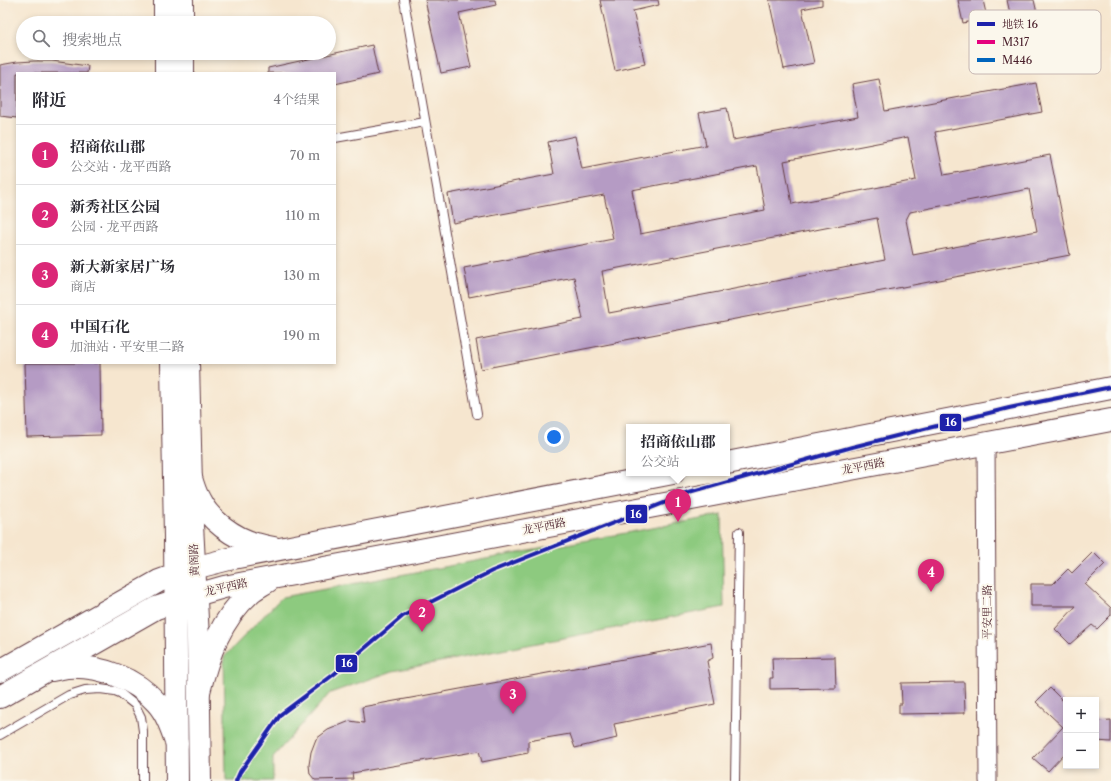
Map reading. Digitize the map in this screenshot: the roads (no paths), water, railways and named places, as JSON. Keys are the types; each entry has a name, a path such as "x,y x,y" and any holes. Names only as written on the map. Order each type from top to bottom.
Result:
{"main road":[{"path":"165,0 165,16"},
{"path":"182,0 182,16"},
{"path":"166,60 166,72"},
{"path":"183,60 183,72"},
{"name":"黄阁路","path":"172,364 186,598 177,744 177,781"},
{"name":"黄阁路","path":"185,571 191,478 188,364"},
{"path":"730,462 1111,388"},
{"name":"龙平西路","path":"0,697 156,608 237,584 1111,420"},
{"path":"909,427 914,456"},
{"path":"0,671 142,590 185,571 233,558 658,476"},
{"path":"191,478 199,499 208,513 236,536 256,544 282,549"},
{"path":"426,521 431,548"},
{"path":"199,692 213,645 225,623 237,606 250,592 273,577"},
{"name":"黄阁路","path":"186,598 198,638 200,781"},
{"path":"45,672 67,667 87,668 108,672 129,681 144,691 157,703 168,720 177,744"}],"street":[{"name":"平安里二路","path":"986,443 988,781"}],"lane":[{"path":"404,0 477,414"},
{"path":"336,138 425,122"},
{"path":"735,781 740,532"},
{"path":"0,735 69,695 85,690 100,689 115,691 120,693 135,705 140,717 142,731 143,781"}],"metro line":[{"name":"16","path":"236,781 240,772 281,714 333,675 403,616 492,571 689,493 852,447 1009,408 1111,387"}],"place":[{"name":"招商依山郡","path":"678,522"},
{"name":"中国石化","path":"931,592"},
{"name":"新秀社区公园","path":"422,632"},
{"name":"新大新家居广场","path":"513,714"}]}
